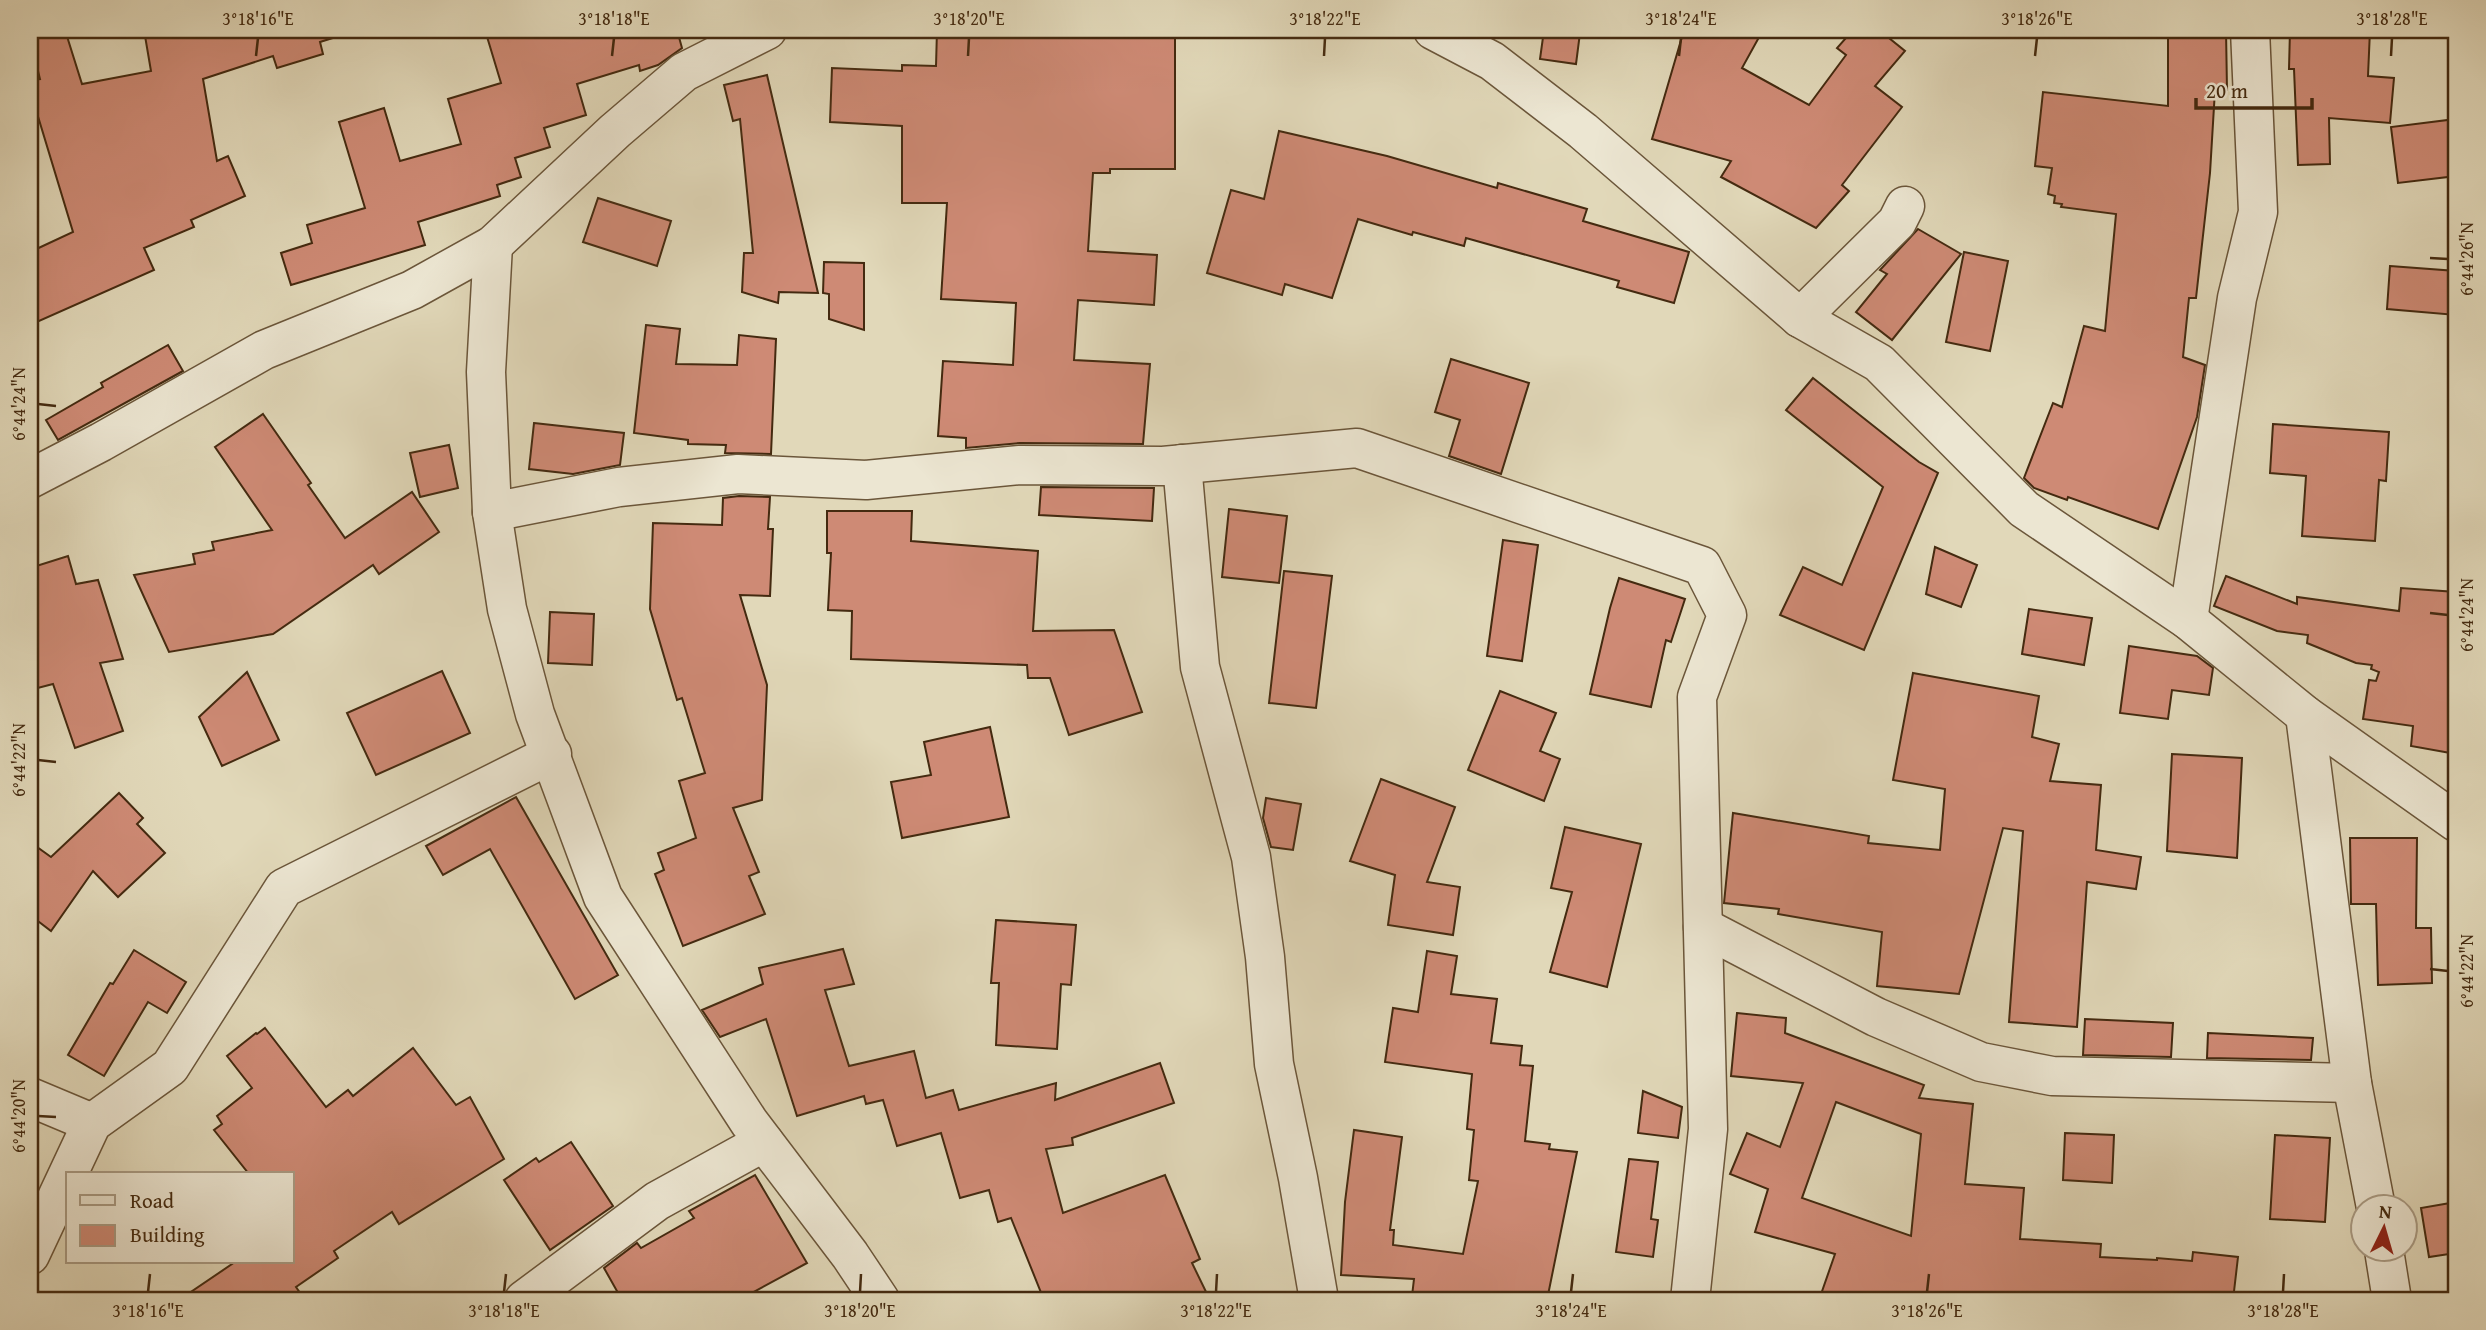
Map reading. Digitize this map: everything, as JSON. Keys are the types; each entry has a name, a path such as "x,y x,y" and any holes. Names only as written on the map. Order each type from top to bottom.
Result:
{"street":[{"path":"30,479 264,350 412,290 493,245 615,131 684,72 765,30"},
{"path":"1433,30 1492,61 1583,131 1800,318 1879,363 2024,509 2188,621 2305,715 2456,822"},
{"path":"2188,621 2237,298 2258,212 2250,30"},
{"path":"1800,318 1898,222 1905,206"},
{"path":"493,245 486,372 492,512 508,609 535,714 603,898 764,1142 850,1255 880,1300"},
{"path":"492,512 619,487 738,474 866,480 1020,464 1163,466 1357,448 1702,566 1727,615 1697,697 1708,1129 1690,1300"},
{"path":"1182,464 1200,667 1251,857 1265,957 1274,1064 1298,1178 1319,1300"},
{"path":"2305,715 2352,1083 2373,1194"},
{"path":"69,1172 92,1123 170,1067 284,888 552,754"},
{"path":"1703,926 1876,1017 1981,1062 2052,1076 2352,1083"},
{"path":"30,1097 92,1123"},
{"path":"524,1300 657,1201 764,1142"},
{"path":"30,1255 66,1178"},
{"path":"2386,1264 2392,1300"}],"building":[{"path":"65,30 82,84 151,71 144,30 335,30 336,37 320,42 323,54 277,68 273,56 203,79 217,161 228,156 245,196 191,220 194,227 144,248 154,270 30,325 30,252 73,232 30,90 30,80 40,79 30,38"},
{"path":"485,30 677,30 682,48 658,65 640,71 639,65 577,84 586,115 544,128 550,147 515,158 521,177 497,185 500,196 418,222 425,245 291,285 281,253 312,243 307,225 365,208 339,122 384,108 400,161 461,144 448,99 501,83"},
{"path":"937,30 1175,30 1175,169 1110,169 1110,173 1093,173 1088,251 1157,255 1154,305 1078,300 1074,360 1150,364 1143,444 1020,443 966,448 966,438 938,436 943,361 1013,365 1016,303 941,299 947,203 902,203 902,126 830,122 832,68 902,71 902,65 936,66"},
{"path":"1544,30 1580,33 1576,64 1540,59"},
{"path":"1684,30 1763,30 1742,68 1809,105 1846,55 1837,48 1853,30 1879,30 1905,51 1875,86 1902,107 1842,185 1849,191 1816,228 1721,177 1731,161 1652,139"},
{"path":"2168,30 2226,30 2227,90 2215,90 2210,173 2196,298 2189,298 2183,357 2205,365 2197,417 2158,529 2068,497 2067,500 2034,488 2024,478 2053,403 2062,407 2084,326 2105,331 2116,214 2061,207 2062,204 2054,203 2055,196 2048,194 2052,168 2035,166 2043,92 2168,106"},
{"path":"2290,30 2370,30 2368,76 2394,78 2390,123 2329,118 2330,164 2298,165 2294,69 2289,69"},
{"path":"767,75 818,293 779,292 778,303 742,292 744,253 753,253 740,119 733,121 724,85"},
{"path":"2456,119 2456,176 2398,183 2391,127"},
{"path":"1279,131 1387,156 1497,188 1498,183 1587,209 1583,221 1689,252 1674,303 1617,287 1619,281 1466,238 1464,246 1413,232 1412,235 1358,219 1332,298 1285,284 1282,295 1207,273 1231,190 1264,199"},
{"path":"598,198 671,221 657,266 583,242"},
{"path":"1918,229 1961,254 1892,340 1856,312 1887,274 1880,270"},
{"path":"1964,252 2008,261 1990,351 1946,342"},
{"path":"824,262 864,263 864,330 829,319 829,294 823,293"},
{"path":"2390,266 2456,271 2456,315 2387,309"},
{"path":"646,325 680,329 676,364 737,365 739,335 776,339 771,454 725,453 726,445 688,444 688,440 634,433"},
{"path":"168,345 183,371 58,440 46,420 103,387 101,383"},
{"path":"1451,359 1529,383 1501,474 1449,456 1460,420 1435,412"},
{"path":"1813,378 1919,462 1938,473 1864,650 1780,615 1803,567 1842,585 1883,487 1786,410"},
{"path":"263,414 345,538 412,492 439,532 379,574 373,565 273,634 169,652 134,575 195,564 193,554 214,550 212,542 272,530 215,447"},
{"path":"534,423 624,433 620,465 573,474 529,469"},
{"path":"2273,424 2389,432 2386,481 2379,480 2375,541 2302,536 2306,476 2270,473"},
{"path":"449,445 458,488 420,497 410,453"},
{"path":"1041,487 1154,488 1152,521 1039,515"},
{"path":"770,497 768,529 773,529 770,596 740,595 767,685 762,800 733,808 759,872 749,876 765,914 683,946 655,874 664,870 658,853 696,838 679,781 705,773 682,698 677,700 650,609 653,523 722,525 723,498"},
{"path":"1229,509 1287,516 1279,583 1222,577"},
{"path":"827,511 912,511 911,541 1038,551 1033,631 1114,630 1142,712 1069,735 1050,678 1028,678 1027,665 851,659 852,611 828,610 831,553 827,553"},
{"path":"1503,540 1538,545 1522,661 1487,656"},
{"path":"1935,547 1977,565 1961,607 1926,594"},
{"path":"68,556 76,584 98,580 123,659 100,663 123,731 75,748 53,684 30,690 30,568"},
{"path":"1284,571 1332,576 1316,708 1269,703"},
{"path":"2226,576 2297,604 2297,597 2399,611 2401,588 2456,592 2456,754 2411,746 2413,726 2363,719 2369,680 2376,681 2379,672 2371,669 2372,665 2356,663 2307,643 2308,635 2277,631 2214,606"},
{"path":"1619,578 1685,599 1671,642 1666,640 1651,707 1590,694"},
{"path":"2029,609 2092,618 2084,665 2022,654"},
{"path":"550,612 594,614 592,665 548,663"},
{"path":"2129,646 2197,656 2213,668 2209,695 2172,690 2168,719 2120,713"},
{"path":"442,671 470,733 376,775 347,713"},
{"path":"247,672 279,740 222,766 199,717"},
{"path":"1913,673 2039,696 2032,737 2059,744 2050,781 2101,785 2096,850 2141,857 2136,889 2087,882 2077,1027 2009,1022 2023,831 2003,828 1959,994 1877,986 1882,932 1778,914 1779,909 1724,903 1733,813 1869,836 1868,843 1940,850 1945,789 1893,780"},
{"path":"1500,691 1556,713 1540,751 1560,759 1544,801 1468,770"},
{"path":"990,727 1009,817 902,838 891,782 931,775 924,742"},
{"path":"2172,754 2242,758 2237,858 2167,851"},
{"path":"1381,779 1455,807 1427,882 1460,887 1453,935 1388,925 1395,875 1350,861"},
{"path":"119,793 143,818 137,824 165,853 118,897 93,871 51,931 30,915 30,842 51,857"},
{"path":"516,797 618,975 575,999 490,849 443,875 426,846"},
{"path":"1266,798 1301,804 1293,850 1271,847 1263,818"},
{"path":"1565,827 1641,844 1607,987 1550,972 1572,892 1551,888"},
{"path":"2350,838 2417,838 2416,928 2431,928 2432,983 2378,985 2376,904 2351,904"},
{"path":"996,920 1076,925 1071,985 1061,984 1057,1049 996,1045 999,983 991,983"},
{"path":"843,949 854,984 825,990 849,1066 914,1051 926,1098 953,1090 959,1110 1056,1083 1055,1100 1160,1063 1174,1103 1072,1138 1073,1145 1046,1149 1063,1213 1165,1175 1200,1259 1192,1263 1210,1300 1044,1300 1011,1218 998,1222 989,1190 960,1198 941,1133 897,1146 883,1100 866,1104 864,1096 797,1116 766,1019 720,1037 702,1010 763,984 759,968"},
{"path":"134,950 186,982 167,1013 148,1002 104,1076 68,1055 110,983 113,984"},
{"path":"1427,951 1457,956 1451,994 1497,999 1491,1043 1522,1046 1520,1065 1533,1066 1525,1141 1550,1144 1549,1149 1577,1152 1547,1300 1453,1300 1412,1296 1414,1279 1341,1275 1345,1202 1354,1130 1402,1137 1390,1230 1394,1230 1393,1245 1463,1254 1478,1181 1469,1180 1474,1130 1467,1129 1472,1074 1385,1062 1393,1008 1418,1012"},
{"path":"1737,1013 1786,1018 1785,1033 1924,1085 1919,1098 1973,1104 1965,1184 2024,1188 2020,1239 2101,1244 2100,1257 2192,1261 2193,1252 2238,1257 2233,1300 2037,1300 2038,1298 1963,1293 1963,1299 1887,1292 1884,1300 1819,1300 1835,1254 1755,1232 1768,1189 1730,1174 1747,1133 1780,1147 1803,1083 1731,1076","holes":["1836,1102 1921,1134 1911,1236 1802,1198"]},
{"path":"2085,1019 2173,1023 2171,1057 2083,1055"},
{"path":"265,1028 326,1107 348,1090 353,1096 413,1048 456,1105 470,1097 504,1159 399,1224 392,1212 334,1251 338,1258 296,1287 305,1300 179,1300 232,1264 294,1264 294,1172 247,1172 214,1130 222,1124 217,1116 252,1088 227,1056"},
{"path":"2208,1033 2313,1038 2311,1060 2207,1058"},
{"path":"1643,1091 1682,1107 1678,1138 1638,1133"},
{"path":"2065,1133 2114,1135 2112,1183 2063,1180"},
{"path":"2275,1135 2330,1138 2325,1222 2270,1219"},
{"path":"571,1142 613,1206 550,1250 504,1180 536,1158 539,1162"},
{"path":"1629,1159 1658,1162 1651,1219 1658,1220 1653,1257 1616,1252"},
{"path":"755,1175 807,1263 739,1300 622,1300 604,1268 637,1243 641,1248 694,1218 689,1211"},
{"path":"2456,1202 2456,1253 2429,1257 2421,1208"}]}
